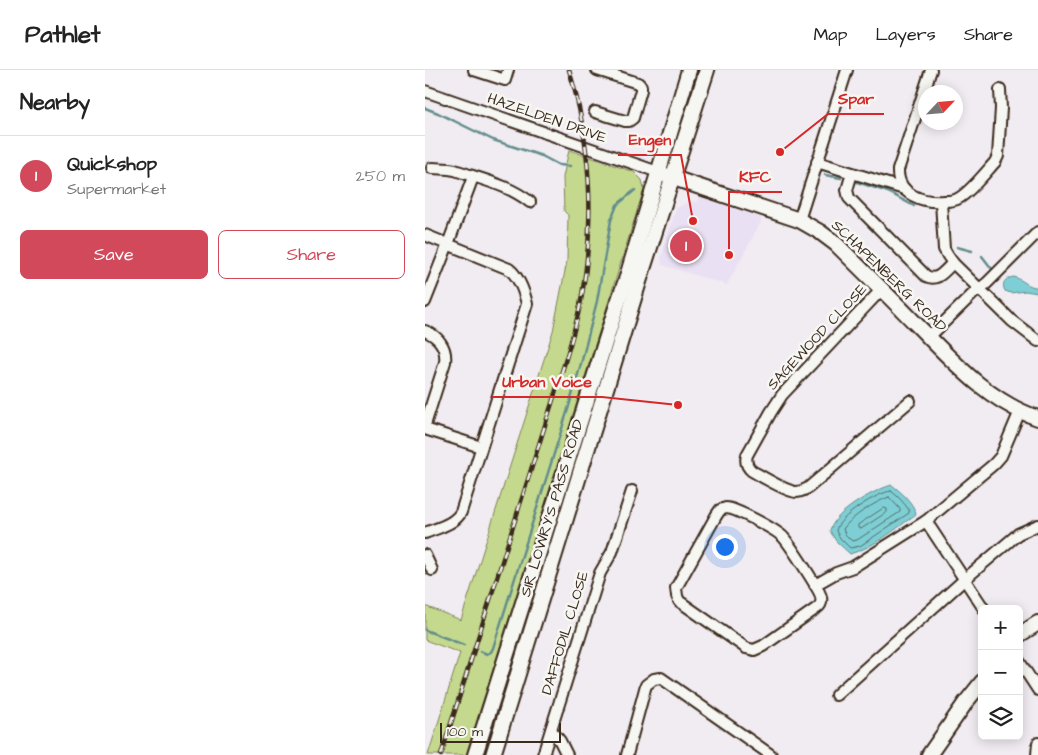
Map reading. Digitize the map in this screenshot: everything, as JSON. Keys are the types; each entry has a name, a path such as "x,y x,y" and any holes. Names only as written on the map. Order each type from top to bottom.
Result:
{"main road":[{"name":"SIR LOWRY'S PASS ROAD","path":"475,755 625,280 689,70"},
{"name":"SIR LOWRY'S PASS ROAD","path":"493,755 642,272 707,70"},
{"name":"SCHAPENBERG ROAD","path":"658,172 799,220 815,229 831,240 977,384 1007,405 1038,418"},
{"path":"1023,632 1038,623"},
{"path":"929,755 978,687"}],"street":[{"path":"474,70 505,80 509,70"},
{"path":"595,112 625,122 629,121 633,118 641,90 641,86 637,83 597,70"},
{"path":"799,220 847,70"},
{"path":"904,189 898,170 931,70"},
{"path":"817,162 904,189 925,201 941,202 960,198 995,162 998,156 1001,108 1000,90"},
{"name":"HAZELDEN DRIVE","path":"425,91 658,172"},
{"path":"432,168 449,169 509,189 530,202"},
{"path":"852,173 847,190 849,198 926,276 937,278 953,263"},
{"path":"425,302 473,177"},
{"path":"941,202 944,249 948,256 1012,321 1038,341"},
{"path":"929,336 987,283 1038,232"},
{"path":"425,235 509,269 516,276 527,304 459,517 452,522 425,533"},
{"name":"SAGEWOOD CLOSE","path":"882,289 782,395 747,455 748,467 752,471 789,490 803,491 909,401"},
{"path":"425,331 438,338 445,350 446,356 425,425"},
{"path":"815,584 853,567 925,521 997,462 1020,411"},
{"path":"425,430 481,447"},
{"name":"DAFFODIL CLOSE","path":"543,755 599,573 612,552 632,491"},
{"path":"726,508 736,510 783,537 815,584 821,595 820,605 763,646 754,650 747,648 679,601 676,592 679,582 716,516 720,510 726,508"},
{"path":"925,521 981,605"},
{"path":"836,695 1018,534 1038,525"},
{"path":"425,555 432,570"},
{"path":"1023,667 1038,690"},
{"path":"627,755 647,685 657,678 663,680 771,755"},
{"path":"551,730 567,755"},
{"path":"1037,755 1038,743"}],"shaded area":[{"path":"699,196 761,217 761,222 727,285 662,265 661,257 676,208 691,201 696,202"}],"green space":[{"path":"569,150 634,172 642,180 644,189 466,755 428,755 460,653 425,640 425,606 461,620 553,331 567,261 568,215 564,211 563,177"}],"water":[{"path":"1014,277 1038,287 1038,293 1025,291 1011,293 1005,291 1003,286 1005,281 1008,278"},
{"path":"892,485 909,501 916,514 876,542 850,554 836,541 830,531 832,525 843,512 859,500"}],"waterway":[{"path":"425,108 493,140 542,156 559,165 570,166"},
{"path":"825,175 841,178"},
{"path":"857,182 888,192 914,206"},
{"path":"480,651 487,654 493,648 569,406 597,301 611,220 617,205 635,190"},
{"path":"957,247 972,251"},
{"path":"982,256 992,269"},
{"path":"425,630 464,645"}],"railway":[{"path":"441,755 564,365 580,304 589,239 589,181 582,124 569,70"}],"place":[{"name":"Spar","path":"780,152"},
{"name":"Engen","path":"693,221"},
{"name":"Quickshop","path":"686,246"},
{"name":"KFC","path":"729,255"},
{"name":"Urban Voice","path":"678,405"}]}
